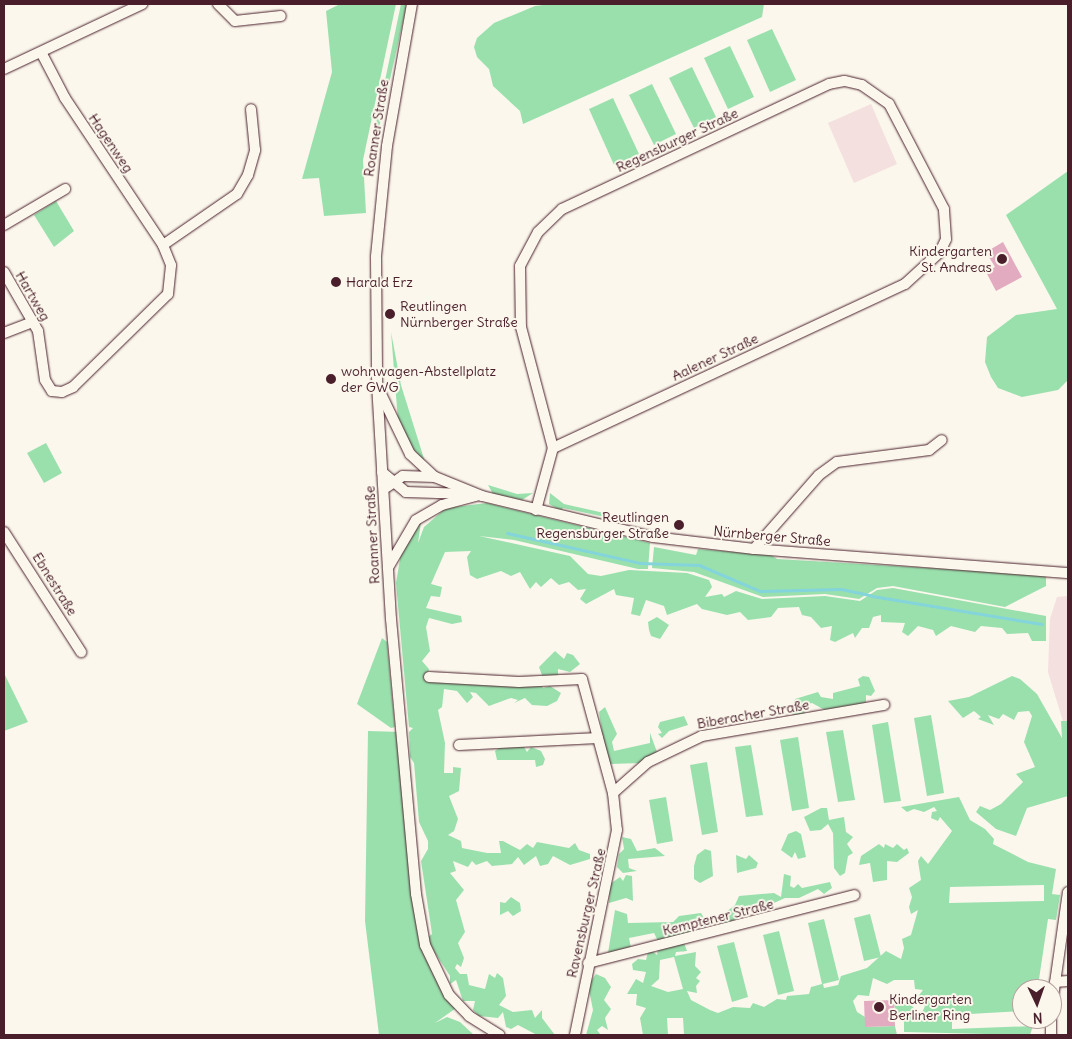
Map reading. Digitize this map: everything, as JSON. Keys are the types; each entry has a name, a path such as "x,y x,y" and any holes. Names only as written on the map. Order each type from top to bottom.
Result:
{"street":[{"path":"4,69 42,54 142,4"},
{"path":"218,4 236,20 281,16"},
{"name":"Roanner Straße","path":"412,4 380,198 375,302 377,384 388,568 416,894 425,945 449,995 469,1016 500,1035"},
{"name":"Hagenweg","path":"42,54 70,106 162,245 171,265 168,294 73,387 62,392 52,391"},
{"name":"Regensburger Straße","path":"553,448 521,327 518,280 525,249 562,209 828,84 844,81 862,85 889,104 944,209 946,239 940,252"},
{"path":"162,245 237,194 248,175 255,150 251,108"},
{"path":"4,225 65,189"},
{"name":"Aalener Straße","path":"553,448 905,284 940,252"},
{"name":"Hartweg","path":"4,272 33,322 42,347 45,380 52,391"},
{"path":"4,333 33,322"},
{"name":"Nürnberger Straße","path":"377,384 410,454 435,477 479,495 619,531 754,549 1068,573"},
{"path":"754,549 819,475 837,462 929,450 942,440"},
{"path":"536,510 553,448"},
{"name":"Nürnberger Straße","path":"382,472 391,483 406,492 479,495"},
{"name":"Nürnberger Straße","path":"391,483 403,476 435,477"},
{"path":"383,493 391,483"},
{"name":"Nürnberger Straße","path":"388,568 416,520 442,505 479,495"},
{"name":"Ebnestraße","path":"4,532 81,652"},
{"name":"Ravensburger Straße","path":"429,677 519,682 582,679 613,792 616,842 588,963 575,1035"},
{"name":"Biberacher Straße","path":"613,792 648,762 702,736 884,706"},
{"path":"459,744 598,738"},
{"path":"1055,979 1068,892"},
{"name":"Kemptener Straße","path":"588,963 854,896"}],"shaded area":[{"path":"871,104 897,164 854,183 828,123"},
{"path":"1068,596 1068,738 1048,672 1050,619 1057,597"}],"green space":[{"path":"340,4 396,4 363,160 366,213 324,216 319,178 302,179 332,72 326,11"},
{"path":"401,4 407,4 371,163 369,157"},
{"path":"551,4 764,4 762,17 523,124 520,111 493,86 489,69 477,57 474,47 477,38 494,23 535,6"},
{"path":"772,29 796,80 770,92 747,40"},
{"path":"730,46 754,97 728,109 704,58"},
{"path":"692,67 716,117 694,128 669,78"},
{"path":"652,84 676,134 654,145 629,95"},
{"path":"613,98 639,154 614,165 589,109"},
{"path":"1068,171 1068,380 1058,390 1022,397 998,388 991,377 985,362 987,337 1016,315 1057,309 1006,215"},
{"path":"56,201 74,231 54,247 34,215"},
{"path":"391,332 401,385 425,462 408,443 398,421"},
{"path":"46,443 62,473 44,483 27,453"},
{"path":"488,485 517,494 533,493 522,500 493,494"},
{"path":"550,493 564,504 631,519 619,524 609,522 610,518 563,508 561,511 549,504"},
{"path":"487,503 650,543 648,569 638,569 514,540 479,536 570,556 588,574 601,576 629,570 687,573 709,580 712,587 705,597 722,594 724,597 736,591 762,599 825,596 860,601 877,590 893,588 1046,616 1046,641 1032,641 1028,633 1007,634 1002,628 981,626 975,632 951,626 936,636 933,630 918,626 908,636 902,632 905,623 881,622 881,615 873,617 869,628 862,628 855,638 853,633 835,642 830,640 832,626 821,628 811,617 802,615 799,607 778,608 771,617 748,620 740,612 727,615 702,609 697,604 667,615 664,606 646,600 640,616 631,614 634,598 616,595 614,589 586,604 580,599 586,589 578,590 569,582 559,585 551,578 541,587 536,582 530,589 520,572 511,576 501,571 477,579 470,575 467,557 471,551 445,552 431,584 442,587 440,597 431,596 426,608 461,616 462,622 452,624 429,618 426,627 430,651 422,661 429,669 426,681 539,681 543,688 550,686 561,693 557,701 547,706 532,705 525,698 514,703 518,700 511,698 489,706 476,693 470,692 473,697 467,703 457,691 444,689 442,707 438,710 445,743 444,773 453,773 453,767 461,768 459,791 449,796 458,819 454,831 448,835 461,841 462,848 487,853 501,853 499,841 503,841 520,850 527,844 533,848 537,842 569,848 575,843 579,850 590,854 590,859 570,865 553,856 548,864 540,866 536,856 524,865 518,857 512,864 492,866 487,861 476,865 472,861 468,867 453,861 456,871 450,873 464,890 456,900 465,932 458,943 464,958 461,967 457,964 455,968 460,974 467,974 469,985 485,989 489,974 495,978 497,973 503,978 506,996 499,1005 513,1012 532,1010 535,1018 542,1010 542,1018 555,1035 537,1035 518,1025 511,1029 506,1027 503,1012 498,1018 479,1016 473,1010 475,1001 463,1001 456,980 450,984 450,976 426,939 432,934 421,861 428,849 428,841 419,822 414,763 410,757 409,732 413,728 409,727 396,583 401,553 421,522 418,543 424,527 446,508"},
{"path":"654,547 696,555 698,549 771,555 777,559 1046,575 1046,586 1005,607 893,586 877,588 859,599 825,594 763,597 694,572 652,568"},
{"path":"657,617 669,625 660,639 651,636 649,630 648,622"},
{"path":"382,638 387,642 395,727 391,728 357,704"},
{"path":"555,651 564,659 567,653 573,655 580,664 570,672 558,669 558,676 544,681 539,667"},
{"path":"4,673 28,722 4,731"},
{"path":"863,676 869,677 875,691 871,696 866,695 866,704 832,714 812,703 805,705 802,709 805,713 797,717 791,713 795,699 818,692 821,697 833,699 833,693 860,686 858,679"},
{"path":"1012,676 1020,679 1037,694 1062,738 1061,721 1068,721 1068,796 1027,808 1016,836 996,829 976,812 980,806 990,810 1001,804 1023,782 1016,774 1035,767 1024,742 1032,716 1029,711 1018,712 1014,720 1003,714 999,719 988,715 994,725 978,719 981,717 974,711 963,718 948,701 969,697"},
{"path":"605,707 617,734 612,742 614,751 650,743 650,733 657,752 641,763 611,764 606,760 599,712"},
{"path":"931,715 944,793 927,796 914,718"},
{"path":"684,716 688,725 669,731 662,738 658,734 662,733 658,727 660,722"},
{"path":"888,722 901,801 884,803 872,725"},
{"path":"843,730 855,800 838,802 826,732"},
{"path":"368,731 402,732 421,928 459,1006 435,1023 447,1017 460,1022 474,1035 379,1035 365,921"},
{"path":"798,737 809,808 792,811 780,740"},
{"path":"751,745 763,815 746,817 735,747"},
{"path":"524,747 527,752 531,747 541,751 545,759 543,765 536,767 535,760 497,760 495,751 499,748"},
{"path":"707,762 718,832 702,835 690,765"},
{"path":"666,797 673,841 657,844 649,800"},
{"path":"959,797 970,820 985,829 994,839 993,844 1028,862 1056,869 1052,894 1060,895 1056,920 1048,919 1039,979 1012,979 1012,1012 952,1015 952,1029 1012,1027 1012,1029 1032,1029 1030,1035 904,1032 904,1022 895,1013 894,1000 902,999 913,1007 919,1019 925,1006 916,999 923,990 915,989 914,980 894,980 887,984 873,978 869,996 858,995 853,1001 857,1012 865,1017 865,1027 895,1026 897,1035 684,1035 683,1018 667,1018 668,1035 643,1035 640,1018 646,1008 636,1005 637,994 627,994 636,979 643,983 646,972 633,970 632,964 638,959 646,960 649,948 657,955 659,943 654,933 629,938 631,948 608,953 615,910 627,914 628,923 673,922 679,916 701,913 704,918 699,927 689,926 692,930 684,943 687,951 676,952 675,956 696,952 695,966 701,972 696,978 700,981 696,986 697,993 687,991 691,1000 718,1013 733,1007 750,1008 753,1003 764,1007 777,999 786,1000 787,996 809,994 811,987 822,984 808,923 824,919 839,980 823,984 824,988 838,985 841,976 867,968 886,951 901,959 904,948 902,939 911,935 918,910 911,914 909,907 912,897 909,888 921,880 918,861 921,856 928,864 952,831 940,817 938,821 931,818 932,812 937,811 934,807 924,812 914,809 907,812 901,807","holes":["1044,885 1044,901 949,903 950,887","674,957 683,989 668,992 651,986 659,979 660,960"]},
{"path":"821,808 827,808 829,820 844,817 846,832 853,837 847,844 853,853 848,856 845,873 840,876 834,868 833,833 828,824 821,830 810,831 804,817"},
{"path":"796,831 801,834 806,857 798,859 795,852 792,858 781,850 788,834"},
{"path":"622,837 631,839 637,851 655,848 665,856 628,859 629,868 637,871 623,873 617,867 619,854 624,849"},
{"path":"879,844 884,848 885,844 893,848 897,844 904,850 907,848 909,853 897,862 887,861 887,880 873,882 870,863 859,865 861,856"},
{"path":"705,849 711,851 713,876 700,883 694,879 694,866 697,855"},
{"path":"736,855 746,859 749,855 758,863 756,868 737,873"},
{"path":"784,874 791,876 790,886 794,888 798,884 802,888 830,882 832,888 824,894 818,889 799,898 785,898 774,903 770,911 768,906 757,914 749,909 728,924 722,925 722,915 735,905 739,896 774,893 781,897"},
{"path":"626,875 632,876 633,901 626,898 609,903 610,884 620,877 623,881"},
{"path":"511,897 520,903 521,911 513,916 508,911 500,915 500,902 505,903"},
{"path":"870,914 881,957 864,961 854,918"},
{"path":"779,931 794,991 778,995 763,935"},
{"path":"734,942 748,997 732,1002 717,946"},
{"path":"596,974 605,978 611,987 604,1000 611,1009 605,1018 608,1030 602,1026 597,1030 601,1035 586,1035 593,1010 588,985"}],"building":[{"name":"Kindergarten St. Andreas","path":"1003,242 1022,277 996,291 986,272 995,267 986,252"},
{"name":"Kindergarten Berliner Ring","path":"894,1000 895,1026 865,1027 864,1001"}],"waterway":[{"path":"507,533 640,563 699,565 760,591 841,589 870,595"},
{"path":"872,596 1042,624"}],"place":[{"name":"Kindergarten St. Andreas","path":"1002,259"},
{"name":"Harald Erz","path":"336,282"},
{"name":"Reutlingen Nürnberger Straße","path":"390,314"},
{"name":"wohnwagen-Abstellplatz der GWG","path":"331,379"},
{"name":"Reutlingen Regensburger Straße","path":"679,525"},
{"name":"Kindergarten Berliner Ring","path":"879,1007"}]}
